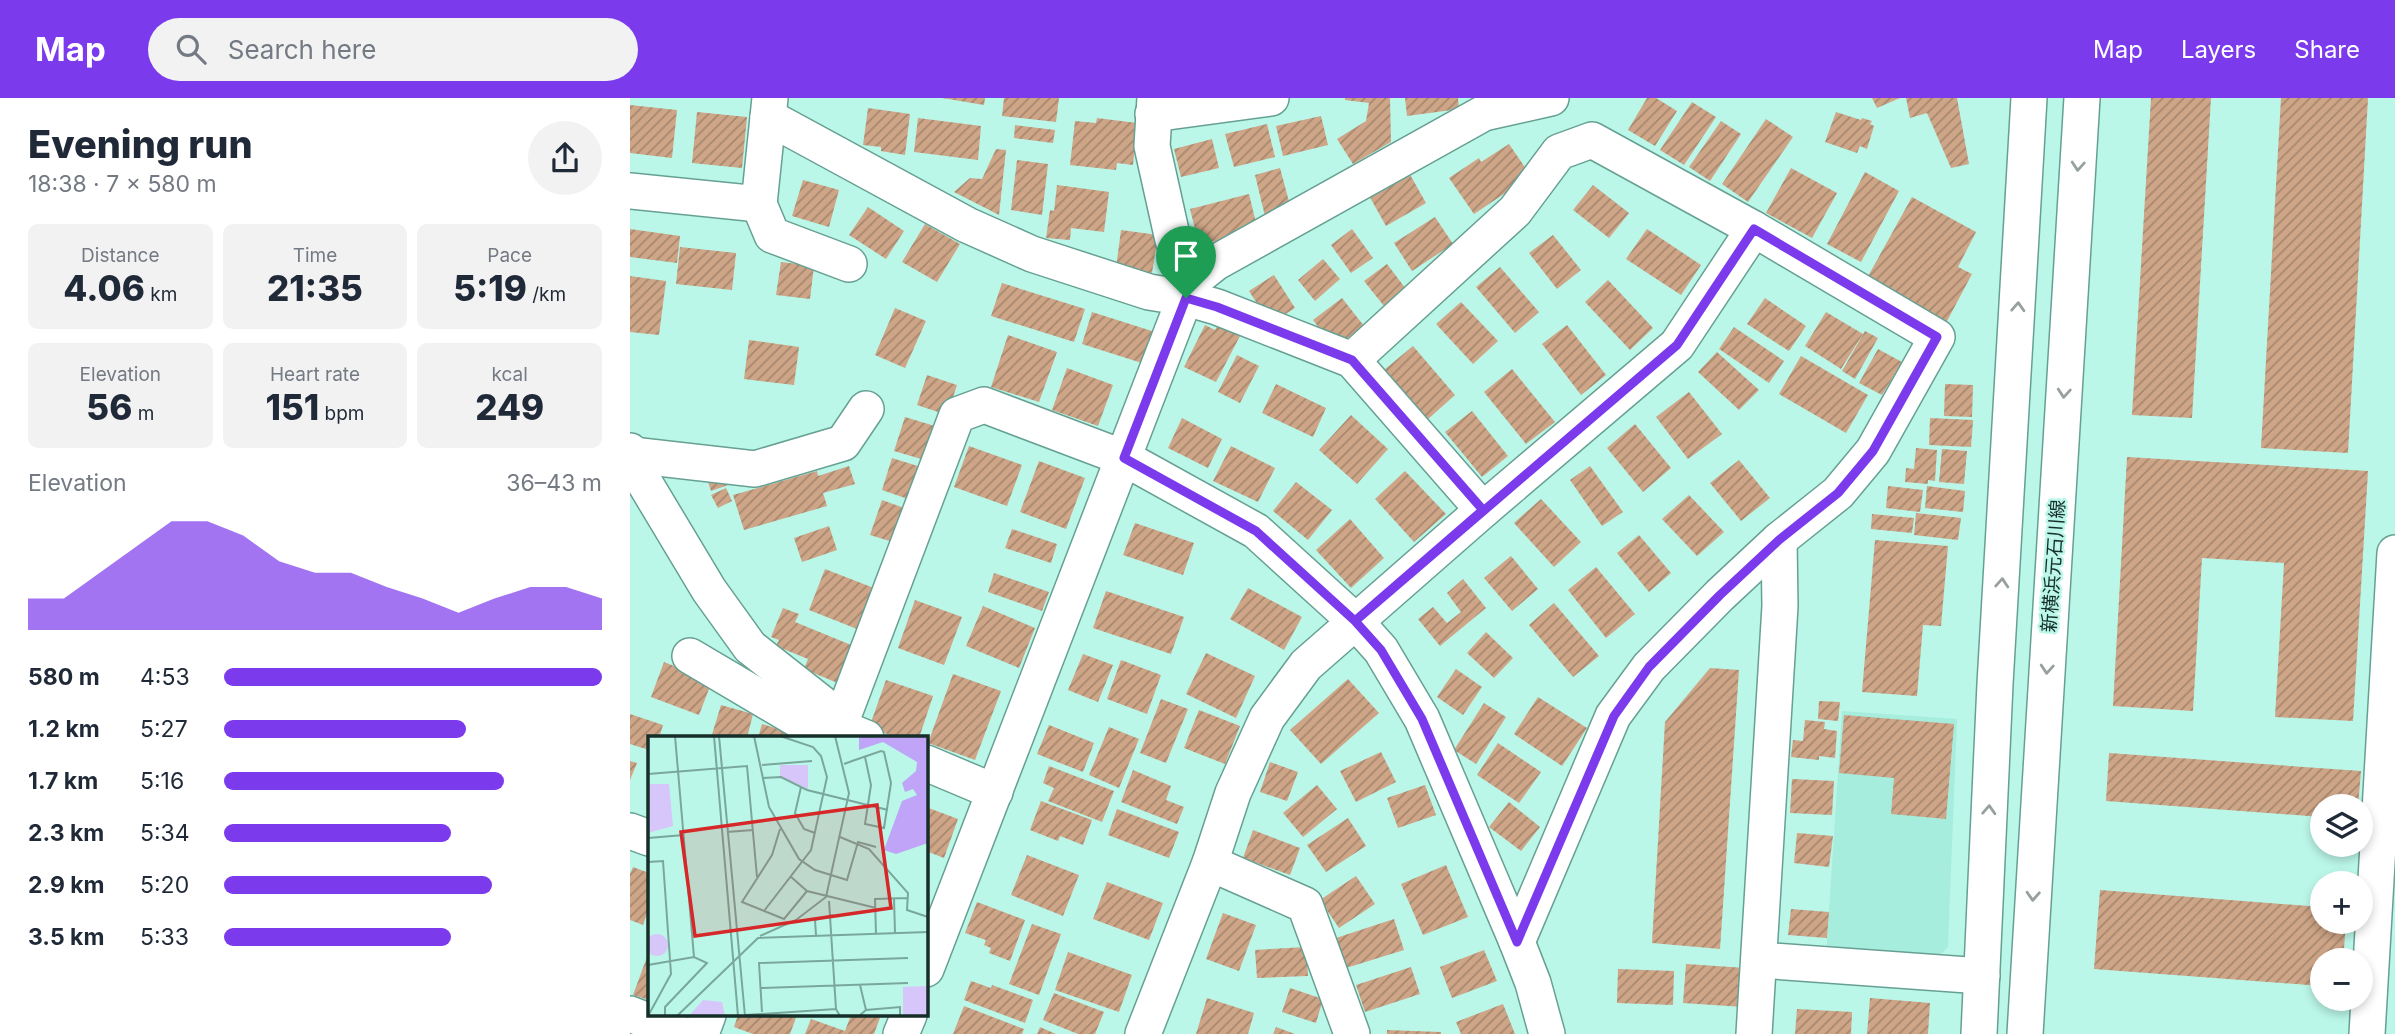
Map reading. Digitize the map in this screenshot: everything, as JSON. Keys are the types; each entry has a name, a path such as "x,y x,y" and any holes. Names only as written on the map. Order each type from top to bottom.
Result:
{"street":[{"path":"1172,240 1152,146 1154,106 1271,98"},
{"path":"928,964 1189,290 1215,263 1484,113 1551,98"},
{"path":"1979,1034 1995,684 2029,98"},
{"name":"新横浜元石川線","path":"2025,1034 2082,98"},
{"path":"849,264 772,235 758,204 769,108 967,225 1032,254 1149,292 1189,290 1217,307 1352,360 1483,510"},
{"path":"1352,360 1515,211 1559,152 1592,140 1754,229 1937,337 1873,451 1838,493 1779,540 1720,595 1649,667 1614,716 1517,942"},
{"path":"630,191 758,204"},
{"path":"1143,1034 1210,863 1233,793 1267,718 1306,666 1483,510 1677,345 1754,229"},
{"path":"833,735 957,415 984,405 1124,458 1256,531 1355,621 1381,650 1422,719 1517,942 1547,1034"},
{"path":"631,453 755,469 843,443 866,409"},
{"path":"631,453 646,485 709,590 750,647 830,710 833,735"},
{"path":"1754,1034 1780,606 1779,540"},
{"path":"2377,1013 2395,553"},
{"path":"690,656 800,721 833,735"},
{"path":"928,764 995,792"},
{"path":"630,831 648,838"},
{"path":"1210,863 1305,905 1352,1034"},
{"path":"1759,960 1982,976"},
{"path":"630,1014 681,1034"},
{"path":"701,1034 708,1016"},
{"path":"901,1034 909,1016"}],"shaded area":[{"path":"1842,711 1957,719 1948,947 1928,966 1826,956"}],"building":[{"path":"942,98 985,98 984,105"},
{"path":"1004,98 1059,98 1056,122 1002,116"},
{"path":"1345,98 1390,98 1391,142 1353,164 1337,139 1366,121 1369,103"},
{"path":"1405,98 1458,98 1459,109 1407,116"},
{"path":"1647,98 1656,98 1677,111 1655,146 1628,130"},
{"path":"1872,98 1900,98 1877,108"},
{"path":"1906,98 1957,98 1969,164 1951,168 1927,113 1910,118"},
{"path":"2151,98 2211,98 2192,418 2132,415"},
{"path":"2281,98 2368,98 2348,453 2261,448"},
{"path":"1692,102 1716,117 1684,165 1660,150"},
{"path":"630,105 677,110 672,158 630,153"},
{"path":"868,108 910,114 905,155 881,151 881,147 863,145"},
{"path":"697,112 747,117 742,168 692,163"},
{"path":"1836,112 1872,121 1870,124 1874,126 1867,149 1860,146 1857,153 1825,142"},
{"path":"1321,116 1328,145 1283,156 1276,126"},
{"path":"918,118 981,126 978,160 914,152"},
{"path":"1097,118 1137,123 1133,165 1117,163 1116,170 1070,165 1075,121 1096,123"},
{"path":"1766,119 1793,137 1748,202 1722,184"},
{"path":"1721,121 1741,134 1710,181 1689,167"},
{"path":"1267,124 1275,157 1234,167 1225,134"},
{"path":"1015,125 1055,130 1053,143 1014,138"},
{"path":"1212,139 1219,168 1181,177 1174,149"},
{"path":"1509,144 1531,176 1474,214 1449,178 1479,158 1481,162"},
{"path":"996,149 1006,150 999,215 954,192 970,178 982,179"},
{"path":"1017,160 1048,164 1042,215 1011,210"},
{"path":"1280,168 1291,209 1265,216 1255,175"},
{"path":"1791,168 1837,193 1812,238 1766,213"},
{"path":"1408,171 1426,203 1386,226 1368,194"},
{"path":"1865,172 1899,191 1861,262 1827,244"},
{"path":"803,180 839,190 829,227 792,216"},
{"path":"1057,185 1109,192 1104,232 1071,228 1070,240 1046,238 1050,210 1054,211"},
{"path":"1593,185 1629,213 1609,238 1573,210"},
{"path":"1249,194 1258,231 1199,245 1190,209"},
{"path":"1912,197 1976,232 1958,267 1972,274 1946,323 1866,280"},
{"path":"868,207 904,231 886,259 849,235"},
{"path":"1435,217 1453,244 1412,271 1394,243"},
{"path":"925,224 960,244 937,282 902,262"},
{"path":"630,229 680,236 677,263 630,257"},
{"path":"1352,229 1373,258 1351,273 1331,245"},
{"path":"1647,229 1701,265 1681,295 1626,259"},
{"path":"1121,230 1158,235 1152,273 1116,268"},
{"path":"1553,235 1581,270 1557,289 1529,253"},
{"path":"680,247 736,253 732,290 676,284"},
{"path":"1323,259 1340,279 1315,301 1298,280"},
{"path":"781,262 814,266 810,299 776,295"},
{"path":"1387,264 1406,289 1384,306 1364,281"},
{"path":"1500,267 1539,312 1515,333 1476,287"},
{"path":"1274,275 1295,308 1270,324 1249,291"},
{"path":"630,276 666,281 659,335 630,332"},
{"path":"1608,280 1653,328 1630,350 1585,302"},
{"path":"1002,283 1085,309 1074,342 991,316"},
{"path":"1342,298 1364,326 1334,348 1313,320"},
{"path":"1765,298 1806,326 1789,351 1747,324"},
{"path":"1461,302 1498,341 1473,364 1436,324"},
{"path":"895,308 926,321 905,368 875,355"},
{"path":"1092,312 1155,332 1145,364 1082,344"},
{"path":"1826,312 1863,334 1841,369 1805,346"},
{"path":"1205,325 1215,330 1218,325 1240,336 1216,382 1184,367"},
{"path":"1567,325 1606,375 1581,395 1542,344"},
{"path":"1734,327 1784,361 1769,383 1719,349"},
{"path":"1865,331 1878,338 1855,379 1842,371"},
{"path":"1008,335 1057,352 1039,402 991,387"},
{"path":"749,340 799,347 794,385 744,379"},
{"path":"1413,346 1455,395 1427,420 1384,370"},
{"path":"1878,349 1902,362 1882,395 1859,383"},
{"path":"1717,352 1759,390 1739,410 1698,372"},
{"path":"1237,355 1259,366 1240,403 1218,392"},
{"path":"1801,356 1868,395 1846,433 1779,394"},
{"path":"1067,368 1113,385 1098,426 1052,410"},
{"path":"1512,369 1555,422 1526,444 1484,392"},
{"path":"927,375 957,385 947,415 917,405"},
{"path":"1276,384 1326,408 1313,437 1262,413"},
{"path":"1945,384 1973,385 1972,417 1944,416"},
{"path":"1689,392 1722,434 1688,459 1656,417"},
{"path":"1472,411 1508,456 1482,477 1445,432"},
{"path":"1351,415 1388,449 1357,484 1319,450"},
{"path":"905,417 938,427 928,461 894,451"},
{"path":"1182,418 1222,439 1208,468 1168,448"},
{"path":"1930,418 1973,420 1971,447 1929,445"},
{"path":"1635,424 1671,468 1643,492 1607,448"},
{"path":"969,446 1022,465 1007,506 954,487"},
{"path":"1231,446 1275,468 1258,502 1213,481"},
{"path":"1916,448 1937,450 1935,481 1928,480 1928,484 1905,482 1906,468 1914,469"},
{"path":"1942,449 1967,451 1964,484 1939,482"},
{"path":"2127,457 2368,471 2353,721 2275,717 2284,563 2202,558 2193,711 2113,706"},
{"path":"892,458 921,467 911,500 882,490"},
{"path":"1739,460 1770,498 1741,521 1710,483"},
{"path":"1039,461 1085,478 1066,529 1020,512"},
{"path":"849,466 855,484 823,493 827,506 744,530 733,495 817,471 818,476"},
{"path":"1590,466 1623,512 1602,526 1570,480"},
{"path":"1405,471 1446,514 1414,542 1375,499"},
{"path":"706,476 731,484 711,491"},
{"path":"1296,482 1332,510 1308,540 1273,511"},
{"path":"1888,486 1923,490 1920,512 1886,508"},
{"path":"1927,486 1965,491 1963,512 1925,508"},
{"path":"726,488 732,501 718,508 711,495"},
{"path":"1689,495 1724,532 1697,556 1662,519"},
{"path":"1541,499 1581,542 1554,567 1514,523"},
{"path":"882,500 907,509 896,543 870,535"},
{"path":"1916,513 1961,518 1958,540 1914,535"},
{"path":"1872,514 1914,518 1912,533 1871,529"},
{"path":"1350,519 1384,558 1351,588 1316,550"},
{"path":"1135,523 1194,543 1183,575 1123,555"},
{"path":"829,526 837,550 802,562 794,538"},
{"path":"1012,529 1057,544 1051,563 1005,548"},
{"path":"1639,535 1671,573 1649,592 1617,553"},
{"path":"1875,540 1948,546 1941,626 1923,625 1917,696 1862,692"},
{"path":"1511,556 1538,589 1512,611 1484,578"},
{"path":"1596,567 1635,614 1606,638 1568,590"},
{"path":"825,569 879,590 862,631 809,610"},
{"path":"994,573 1049,592 1042,611 988,592"},
{"path":"1463,579 1486,608 1440,646 1418,619 1433,607 1447,623 1461,612 1447,593"},
{"path":"1248,588 1302,617 1284,650 1230,619"},
{"path":"1106,591 1184,617 1171,654 1093,628"},
{"path":"915,600 962,617 944,665 898,648"},
{"path":"1554,603 1599,656 1573,677 1529,625"},
{"path":"983,606 1035,628 1019,668 966,646"},
{"path":"783,608 799,614 795,622 856,647 840,684 804,669 808,659 776,646 779,640 771,637"},
{"path":"1486,632 1513,658 1494,678 1467,653"},
{"path":"1206,653 1255,676 1236,718 1186,694"},
{"path":"1083,654 1113,665 1098,702 1068,690"},
{"path":"1121,660 1161,675 1147,714 1107,699"},
{"path":"664,662 712,681 699,715 651,697"},
{"path":"1710,668 1739,670 1720,949 1652,943 1665,722"},
{"path":"1456,669 1482,687 1463,715 1437,697"},
{"path":"953,674 1001,691 975,760 928,743"},
{"path":"1348,679 1379,713 1321,764 1290,730"},
{"path":"886,680 933,696 920,736 894,736 869,728"},
{"path":"1538,697 1587,728 1562,766 1514,734"},
{"path":"1161,699 1188,709 1166,763 1140,753"},
{"path":"1819,701 1840,702 1838,721 1818,719"},
{"path":"1484,703 1506,717 1476,764 1454,750"},
{"path":"721,705 753,714 748,736 712,736"},
{"path":"1199,710 1240,726 1225,764 1184,748"},
{"path":"630,714 663,725 660,736 648,736 648,750 630,744"},
{"path":"1844,715 1954,724 1946,819 1891,814 1894,778 1839,773"},
{"path":"1805,720 1825,722 1824,729 1837,731 1835,758 1819,756 1819,760 1791,757 1793,740 1803,741"},
{"path":"762,724 798,735 798,736 759,736"},
{"path":"1049,725 1094,743 1083,772 1037,754"},
{"path":"1109,727 1139,739 1119,788 1089,775"},
{"path":"1498,743 1541,772 1519,803 1477,775"},
{"path":"1381,752 1396,782 1356,802 1340,771"},
{"path":"2109,753 2361,771 2359,794 2310,794 2310,816 2106,801"},
{"path":"630,761 637,763 630,780"},
{"path":"1270,762 1298,772 1287,801 1260,792"},
{"path":"1049,766 1114,791 1102,822 1048,801 1054,788 1043,783"},
{"path":"1133,770 1171,786 1166,800 1184,807 1177,824 1121,802"},
{"path":"1792,779 1834,781 1832,815 1790,813"},
{"path":"1317,785 1337,809 1303,837 1283,813"},
{"path":"1425,785 1436,815 1398,828 1387,798"},
{"path":"1041,801 1092,820 1083,845 1060,836 1058,841 1030,830"},
{"path":"1509,802 1540,827 1521,851 1489,827"},
{"path":"928,808 958,819 944,858 928,852"},
{"path":"1117,809 1179,832 1169,858 1108,835"},
{"path":"1348,818 1366,846 1326,872 1307,845"},
{"path":"1253,830 1300,848 1290,875 1243,858"},
{"path":"1797,833 1833,836 1829,867 1794,863"},
{"path":"1027,855 1079,875 1063,916 1011,895"},
{"path":"1446,865 1468,917 1423,935 1401,884"},
{"path":"633,867 648,873 648,911 643,925 630,920 630,874"},
{"path":"1356,876 1375,904 1339,928 1320,900"},
{"path":"1107,882 1163,903 1149,940 1093,919"},
{"path":"2100,890 2310,906 2310,934 2345,934 2344,948 2310,948 2310,985 2094,969"},
{"path":"977,902 1025,920 1010,961 989,953 991,948 984,945 986,940 965,933"},
{"path":"1791,909 1829,912 1827,938 1788,935"},
{"path":"1223,913 1256,925 1239,971 1206,959"},
{"path":"1394,919 1404,950 1346,968 1336,938"},
{"path":"1032,924 1061,934 1039,995 1009,984"},
{"path":"1306,947 1308,976 1257,978 1255,950"},
{"path":"1484,950 1497,981 1452,998 1440,967"},
{"path":"1068,952 1132,975 1119,1012 1055,990"},
{"path":"647,957 648,1000 633,995"},
{"path":"1686,964 1746,968 1743,1007 1683,1003"},
{"path":"1411,967 1420,994 1365,1012 1356,985"},
{"path":"1618,969 1674,971 1673,1005 1617,1003"},
{"path":"971,981 991,988 992,985 1033,1000 1025,1023 964,1000"},
{"path":"1290,988 1323,999 1316,1023 1282,1012"},
{"path":"1054,993 1104,1012 1095,1034 1078,1034 1043,1020"},
{"path":"1207,998 1254,1013 1248,1034 1196,1034"},
{"path":"1870,998 1930,1003 1928,1034 1867,1034"},
{"path":"1503,1004 1515,1034 1461,1034 1456,1022"},
{"path":"964,1006 1024,1029 1022,1034 953,1034"},
{"path":"1797,1009 1852,1012 1851,1034 1795,1034"},
{"path":"738,1016 797,1016 790,1034 753,1034 734,1027"},
{"path":"851,1016 881,1016 874,1034 805,1034 811,1019 845,1031"},
{"path":"1040,1027 1056,1034 1037,1034"},
{"path":"1276,1027 1295,1034 1273,1034"},
{"path":"1387,1030 1441,1032 1441,1034 1387,1034"}],"route":[{"path":"1186,298 1124,458 1256,531 1355,621 1677,345 1754,229 1937,337 1873,451 1838,493 1779,540 1720,595 1649,667 1614,716 1517,942 1422,719 1381,650 1355,621 1483,510 1352,360 1217,307 1186,298"}]}
